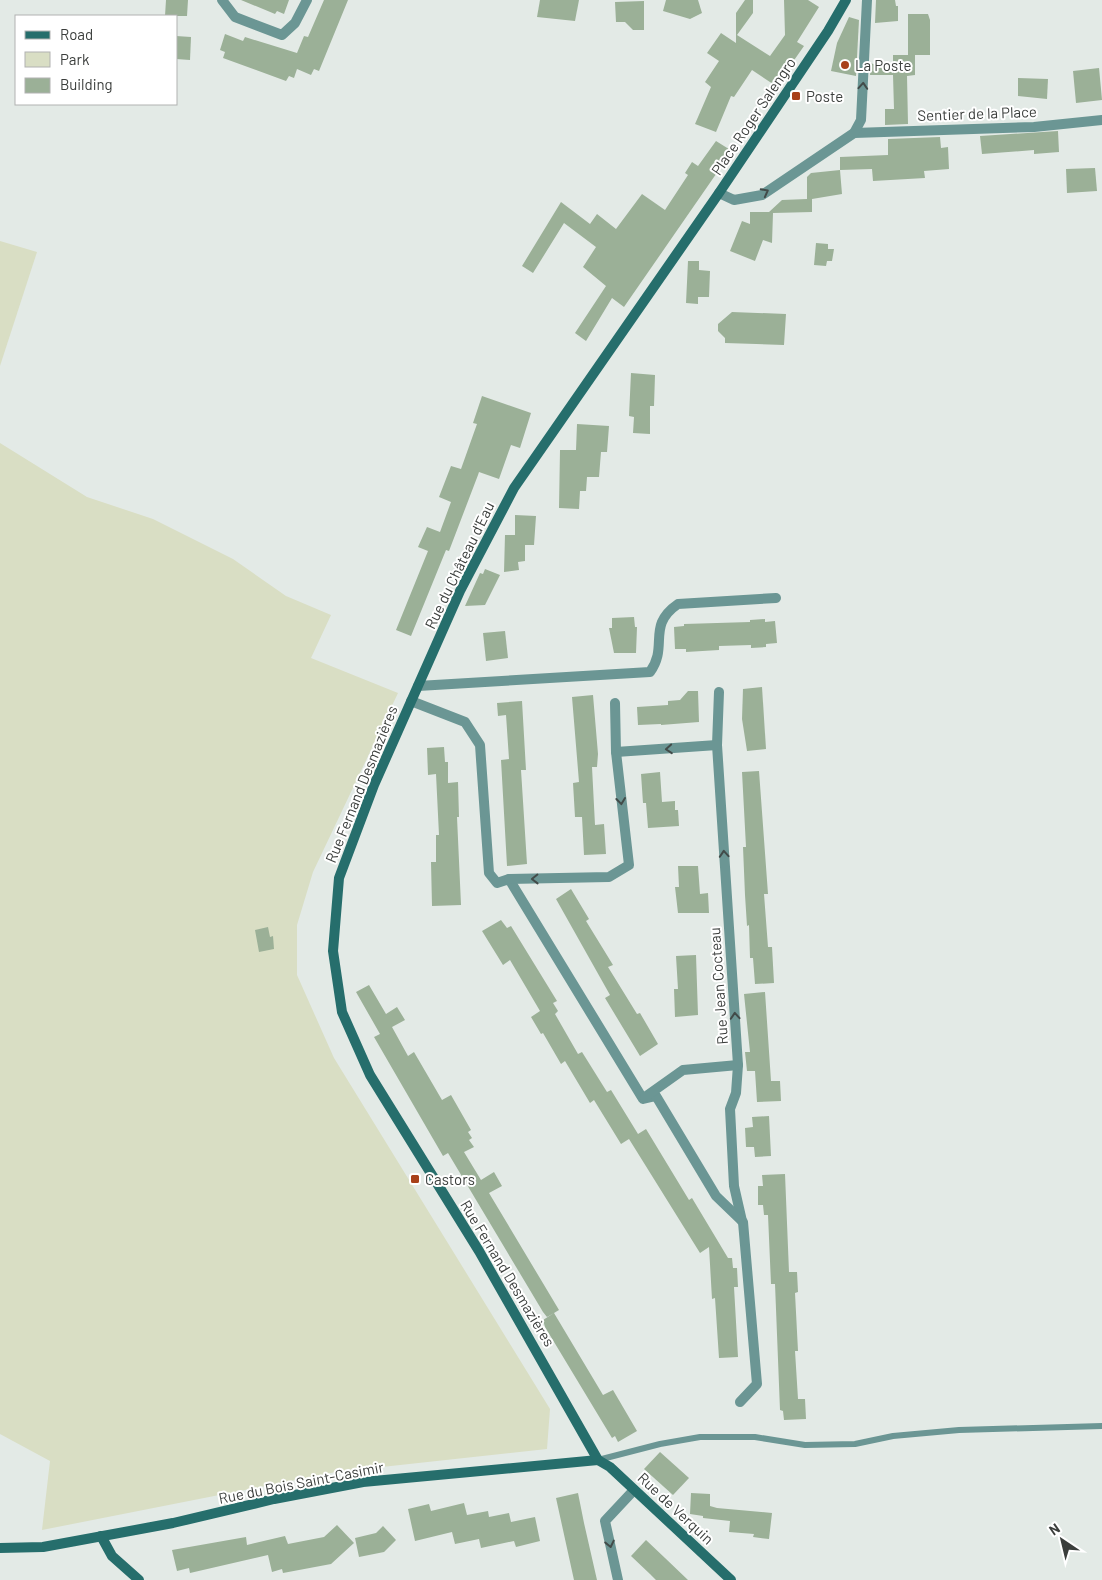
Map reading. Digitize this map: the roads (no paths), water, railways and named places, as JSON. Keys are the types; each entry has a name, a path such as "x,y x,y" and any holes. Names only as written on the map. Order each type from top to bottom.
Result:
{"street":[{"path":"222,0 235,16 282,35 295,23 307,0"},
{"name":"Place Roger Salengro","path":"846,0 828,31 719,193 734,200 762,195 854,133"},
{"path":"854,133 861,120 867,0"},
{"name":"Sentier de la Place","path":"854,133 1034,127 1102,120"},
{"name":"Rue du Château d'Eau","path":"432,656 460,591 514,488 719,193"},
{"path":"418,686 650,672 659,661 659,627 666,613 678,604 776,598"},
{"name":"Rue Fernand Desmazières","path":"432,656 374,785 339,878 333,951 342,1012 370,1075 479,1251 598,1460"},
{"name":"Rue Jean Cocteau","path":"719,692 717,745 738,1064 736,1093 730,1109 734,1186 743,1222 757,1384 740,1402"},
{"path":"411,701 465,722 480,745 489,874 497,882 509,879 609,877 629,865 616,752 615,703"},
{"path":"616,752 717,745"},
{"path":"509,879 643,1098"},
{"path":"643,1098 682,1070 738,1064"},
{"path":"643,1098 656,1096 716,1196 743,1222"},
{"name":"Rue de Verquin","path":"598,1460 634,1490 731,1580"},
{"name":"Rue du Bois Saint-Casimir","path":"0,1548 43,1548 173,1523 274,1499 363,1482 598,1460"},
{"path":"618,1580 605,1521 634,1490"},
{"path":"101,1536 112,1556 139,1580"}],"lane":[{"path":"598,1460 660,1444 700,1437 755,1437 805,1445 855,1444 894,1436 958,1430 1102,1426"}],"place":[{"name":"La Poste","path":"845,65"},
{"name":"Poste","path":"796,96"},
{"name":"Castors","path":"415,1179"}]}
